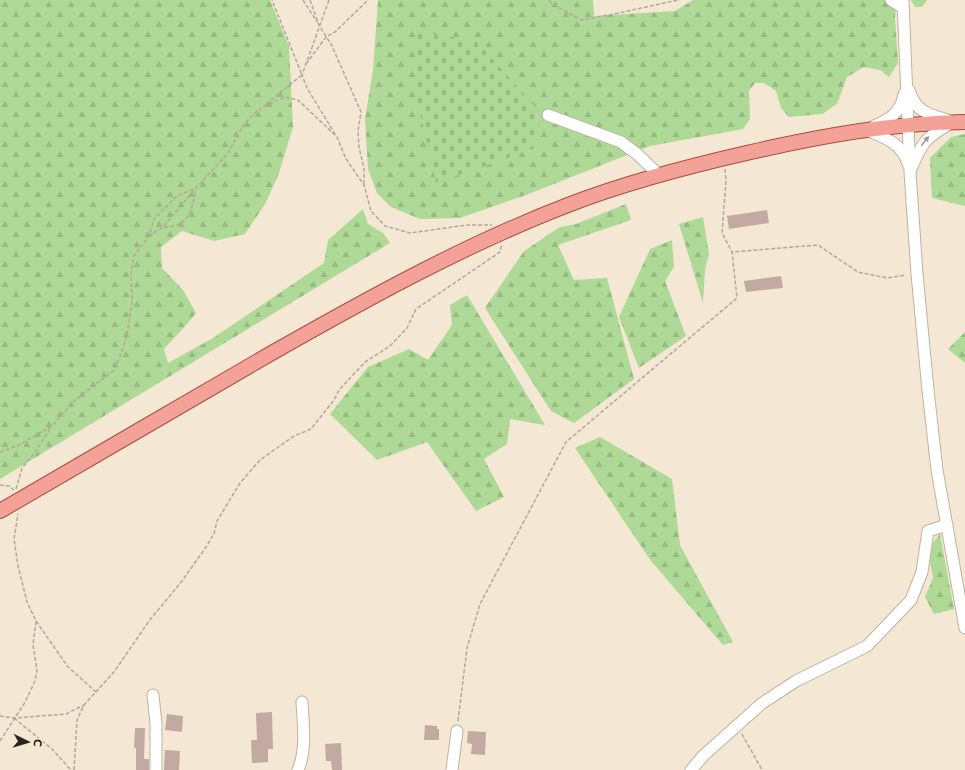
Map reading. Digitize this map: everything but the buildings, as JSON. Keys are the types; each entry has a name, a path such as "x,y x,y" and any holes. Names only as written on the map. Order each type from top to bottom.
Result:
{"main road":[{"path":"0,511 160,417 381,292 446,258 506,230 568,204 659,175 802,141 865,130 908,125 959,122"}],"street":[{"path":"891,0 903,4 910,172 917,274 928,390 937,470 965,628"},
{"path":"906,82 915,105 922,111 929,115 959,122"},
{"path":"865,130 888,120 895,114 904,98 906,82"},
{"path":"548,115 621,142 637,154 659,175"},
{"path":"910,172 922,145 928,137 959,122"},
{"path":"865,130 895,143 906,158 910,172"},
{"path":"691,770 703,756 761,704 796,681 867,646 911,600 922,572 928,531 947,525"},
{"path":"154,695 156,724 156,770"},
{"path":"298,770 302,759 304,731 302,702"},
{"path":"452,770 457,731"}],"path":[{"path":"272,0 307,88 337,137 346,159 364,185"},
{"path":"74,770 77,720 84,705 114,672 149,622 182,581 206,547 214,534 217,521 240,483 260,460 294,436 311,429 334,400 339,390 365,362 390,346 407,328 416,309 500,252 506,230 490,224 466,224 410,232 385,226 371,211 364,185 364,168 359,148 358,131 361,112 332,46 304,0"},
{"path":"310,0 319,25"},
{"path":"0,485 8,486 16,491 22,468 36,451 52,426 74,401 113,371 120,359 127,335 132,302 131,273 134,256 149,236 163,227 228,153 244,124 256,112 302,74 329,0"},
{"path":"305,66 326,37 335,32 368,0"},
{"path":"550,0 581,20 678,0"},
{"path":"256,112 266,105 285,97 298,100 337,137"},
{"path":"457,731 467,648 480,604 566,442 737,298 732,252 722,233 726,181 723,159"},
{"path":"163,227 174,227 187,218 196,188"},
{"path":"149,236 154,219 177,196 196,188"},
{"path":"732,252 818,245 858,272 887,278 917,274"},
{"path":"0,452 17,446 52,426"},
{"path":"19,500 14,539 18,566 27,602 36,621 68,667 96,692"},
{"path":"0,741 24,704 35,682 37,670 33,645 36,621"},
{"path":"0,716 14,718 66,714 84,705"},
{"path":"14,718 52,749 71,770"},
{"path":"737,726 762,770"}],"green space":[{"path":"0,0 270,0 289,46 293,127 278,176 265,204 245,234 214,241 182,231 161,247 162,268 183,290 196,313 164,349 168,363 213,338 324,263 328,240 363,209 368,224 383,233 390,243 0,479"},
{"path":"378,0 593,0 594,16 675,11 693,0 896,0 895,18 898,63 889,77 880,70 864,67 847,77 837,104 822,114 789,117 781,108 776,91 764,83 755,83 749,91 750,119 743,129 650,146 526,195 460,218 420,219 391,207 377,193 368,169 365,119 373,70"},
{"path":"911,0 927,0 922,7 915,7"},
{"path":"418,31 477,42 539,111 538,147 436,183 415,91"},
{"path":"965,134 965,206 932,198 930,158 951,137"},
{"path":"626,204 631,220 558,245 574,280 607,278 634,379 574,423 551,411 485,308 524,251 560,227 576,224"},
{"path":"703,217 709,254 705,270 703,303 679,224"},
{"path":"672,240 674,267 665,281 686,336 639,368 619,317 650,249"},
{"path":"467,295 545,425 510,419 507,444 484,459 504,497 476,511 427,442 377,460 330,414 368,367 409,349 428,360 452,325 450,305"},
{"path":"965,332 965,363 948,349"},
{"path":"600,437 672,479 680,545 733,642 723,645 651,561 575,448"},
{"path":"940,534 954,609 934,614 925,597 933,578 928,549"}]}
